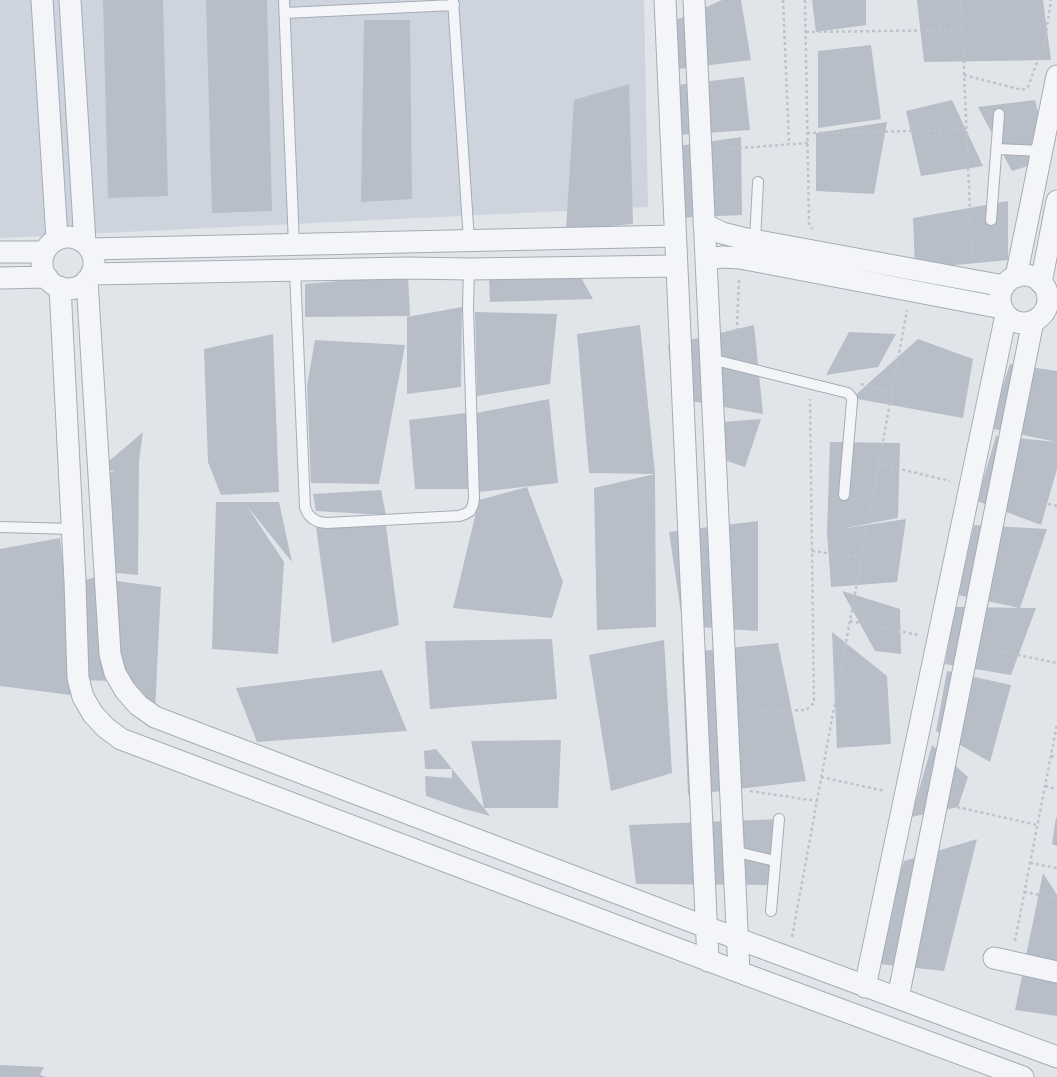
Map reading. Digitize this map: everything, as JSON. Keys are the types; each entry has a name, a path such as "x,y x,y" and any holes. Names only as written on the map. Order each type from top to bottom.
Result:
{"street":[{"path":"42,0 50,245 42,265 53,282 73,529 78,678 83,697 93,714 106,728 121,739 708,961 1023,1077"},
{"path":"70,0 88,246 94,262 89,277 110,654 115,673 125,690 138,705 154,717 706,927 1057,1057"},
{"path":"665,0 708,961"},
{"path":"694,0 739,972"},
{"path":"866,987 1004,312 1000,297 1010,281 1042,151 1057,76"},
{"path":"898,998 999,492 1048,301 1057,201"},
{"path":"704,224 722,233 755,241 1010,281 1027,276 1032,277 1048,290"},
{"path":"0,252 50,245 71,237 88,246 294,245 676,236"},
{"path":"706,259 723,257 740,258 1004,312 1012,320 1019,322 1026,323 1044,318"},
{"path":"0,278 53,282 70,289 79,286 89,277 409,268 469,269 677,266"},
{"path":"680,351 711,359"},
{"path":"1002,960 1057,972"}],"lane":[{"path":"284,0 294,245"},
{"path":"285,13 453,3 469,241"},
{"path":"990,220 1000,114"},
{"path":"996,148 1042,151"},
{"path":"755,241 758,182"},
{"path":"295,271 305,506 308,514 313,519 319,522 327,523 459,516 470,511 474,498 468,307 469,269"},
{"path":"711,359 845,391 848,393 852,398 844,495"},
{"path":"0,526 73,529"},
{"path":"771,911 779,819"},
{"path":"733,851 775,861"}],"path":[{"path":"783,0 789,144"},
{"path":"805,0 809,222 810,226 814,229"},
{"path":"961,0 973,264"},
{"path":"964,75 1022,90 1028,87 1045,40 1051,0"},
{"path":"806,32 962,30"},
{"path":"807,133 967,130"},
{"path":"720,142 726,149 808,143"},
{"path":"731,350 736,351 739,280 732,278"},
{"path":"792,937 908,306"},
{"path":"727,713 806,710 814,703 809,383"},
{"path":"855,383 892,392"},
{"path":"879,464 956,482"},
{"path":"999,492 1057,506"},
{"path":"812,551 861,558"},
{"path":"850,621 924,636"},
{"path":"968,645 1057,663"},
{"path":"1002,960 1024,892 1057,724"},
{"path":"1051,756 1057,757"},
{"path":"821,777 891,792"},
{"path":"1045,786 1057,789"},
{"path":"730,789 817,800"},
{"path":"937,802 1037,825"},
{"path":"1030,863 1057,868"},
{"path":"1024,892 1057,898"},
{"path":"785,934 799,939"}],"shaded area":[{"path":"0,0 644,0 648,207 0,238"}],"building":[{"path":"103,0 163,0 168,196 108,198"},
{"path":"206,0 267,0 272,211 212,213"},
{"path":"722,0 741,0 751,60 678,69 674,21"},
{"path":"812,0 866,0 866,25 816,32"},
{"path":"917,0 1043,0 1051,60 924,62"},
{"path":"364,20 410,20 412,199 361,202"},
{"path":"871,45 881,119 818,128 818,51"},
{"path":"744,77 750,130 678,135 677,85"},
{"path":"629,84 633,224 566,230 574,100"},
{"path":"952,100 983,166 921,176 906,111"},
{"path":"1035,100 1050,159 1012,171 978,107"},
{"path":"887,122 874,194 816,191 816,133"},
{"path":"741,137 742,215 675,218 679,146"},
{"path":"1008,201 1008,260 915,269 913,218"},
{"path":"578,272 593,299 490,302 489,277"},
{"path":"408,275 410,316 305,317 305,284"},
{"path":"462,307 461,387 407,394 407,317"},
{"path":"475,312 557,314 550,384 477,396"},
{"path":"640,325 655,474 589,473 577,334"},
{"path":"754,325 763,414 674,398 668,345"},
{"path":"849,332 896,334 878,367 826,375"},
{"path":"273,334 279,492 221,495 208,462 204,349"},
{"path":"918,339 973,359 963,418 852,398"},
{"path":"315,340 405,345 379,484 311,483 307,386"},
{"path":"1010,364 1057,371 1057,442 989,428"},
{"path":"549,399 558,483 479,492 476,413"},
{"path":"466,413 468,489 415,489 409,420"},
{"path":"761,419 745,467 727,461 723,422"},
{"path":"143,432 139,461 138,575 106,572 102,476 116,470 101,472 102,467"},
{"path":"996,436 1057,442 1057,469 1041,525 977,501"},
{"path":"830,442 900,443 898,518 840,529 906,519 897,582 831,587 827,532"},
{"path":"655,474 656,627 597,630 594,488"},
{"path":"527,487 563,582 552,618 453,608 479,500"},
{"path":"381,490 386,515 316,511 313,494"},
{"path":"216,502 279,502 292,562 247,506 284,562 278,654 212,649"},
{"path":"758,521 758,631 683,626 669,532"},
{"path":"974,525 1047,529 1020,608 958,595"},
{"path":"386,526 399,625 332,643 316,527"},
{"path":"60,538 79,696 0,686 0,549"},
{"path":"103,575 110,681 81,680 78,582"},
{"path":"117,581 161,587 155,712 123,681 114,625"},
{"path":"842,591 900,609 901,654 875,651"},
{"path":"955,607 1036,608 1011,675 945,664"},
{"path":"832,632 887,676 891,744 837,748"},
{"path":"552,639 557,699 430,709 425,641"},
{"path":"664,640 672,773 611,791 589,655"},
{"path":"778,643 806,781 688,795 682,653"},
{"path":"382,670 407,731 257,742 236,688"},
{"path":"947,671 1011,685 990,762 936,731"},
{"path":"561,740 558,808 484,808 471,741"},
{"path":"932,745 968,777 958,807 911,817"},
{"path":"436,749 490,816 426,796 425,776 452,778 452,769 425,769 424,751"},
{"path":"1057,817 1057,846 1052,844"},
{"path":"779,819 773,885 636,884 629,825"},
{"path":"977,839 944,971 870,963 904,861"},
{"path":"1043,873 1057,895 1057,1016 1015,1010"},
{"path":"0,1065 44,1067 40,1075 46,1077 0,1077"}]}
